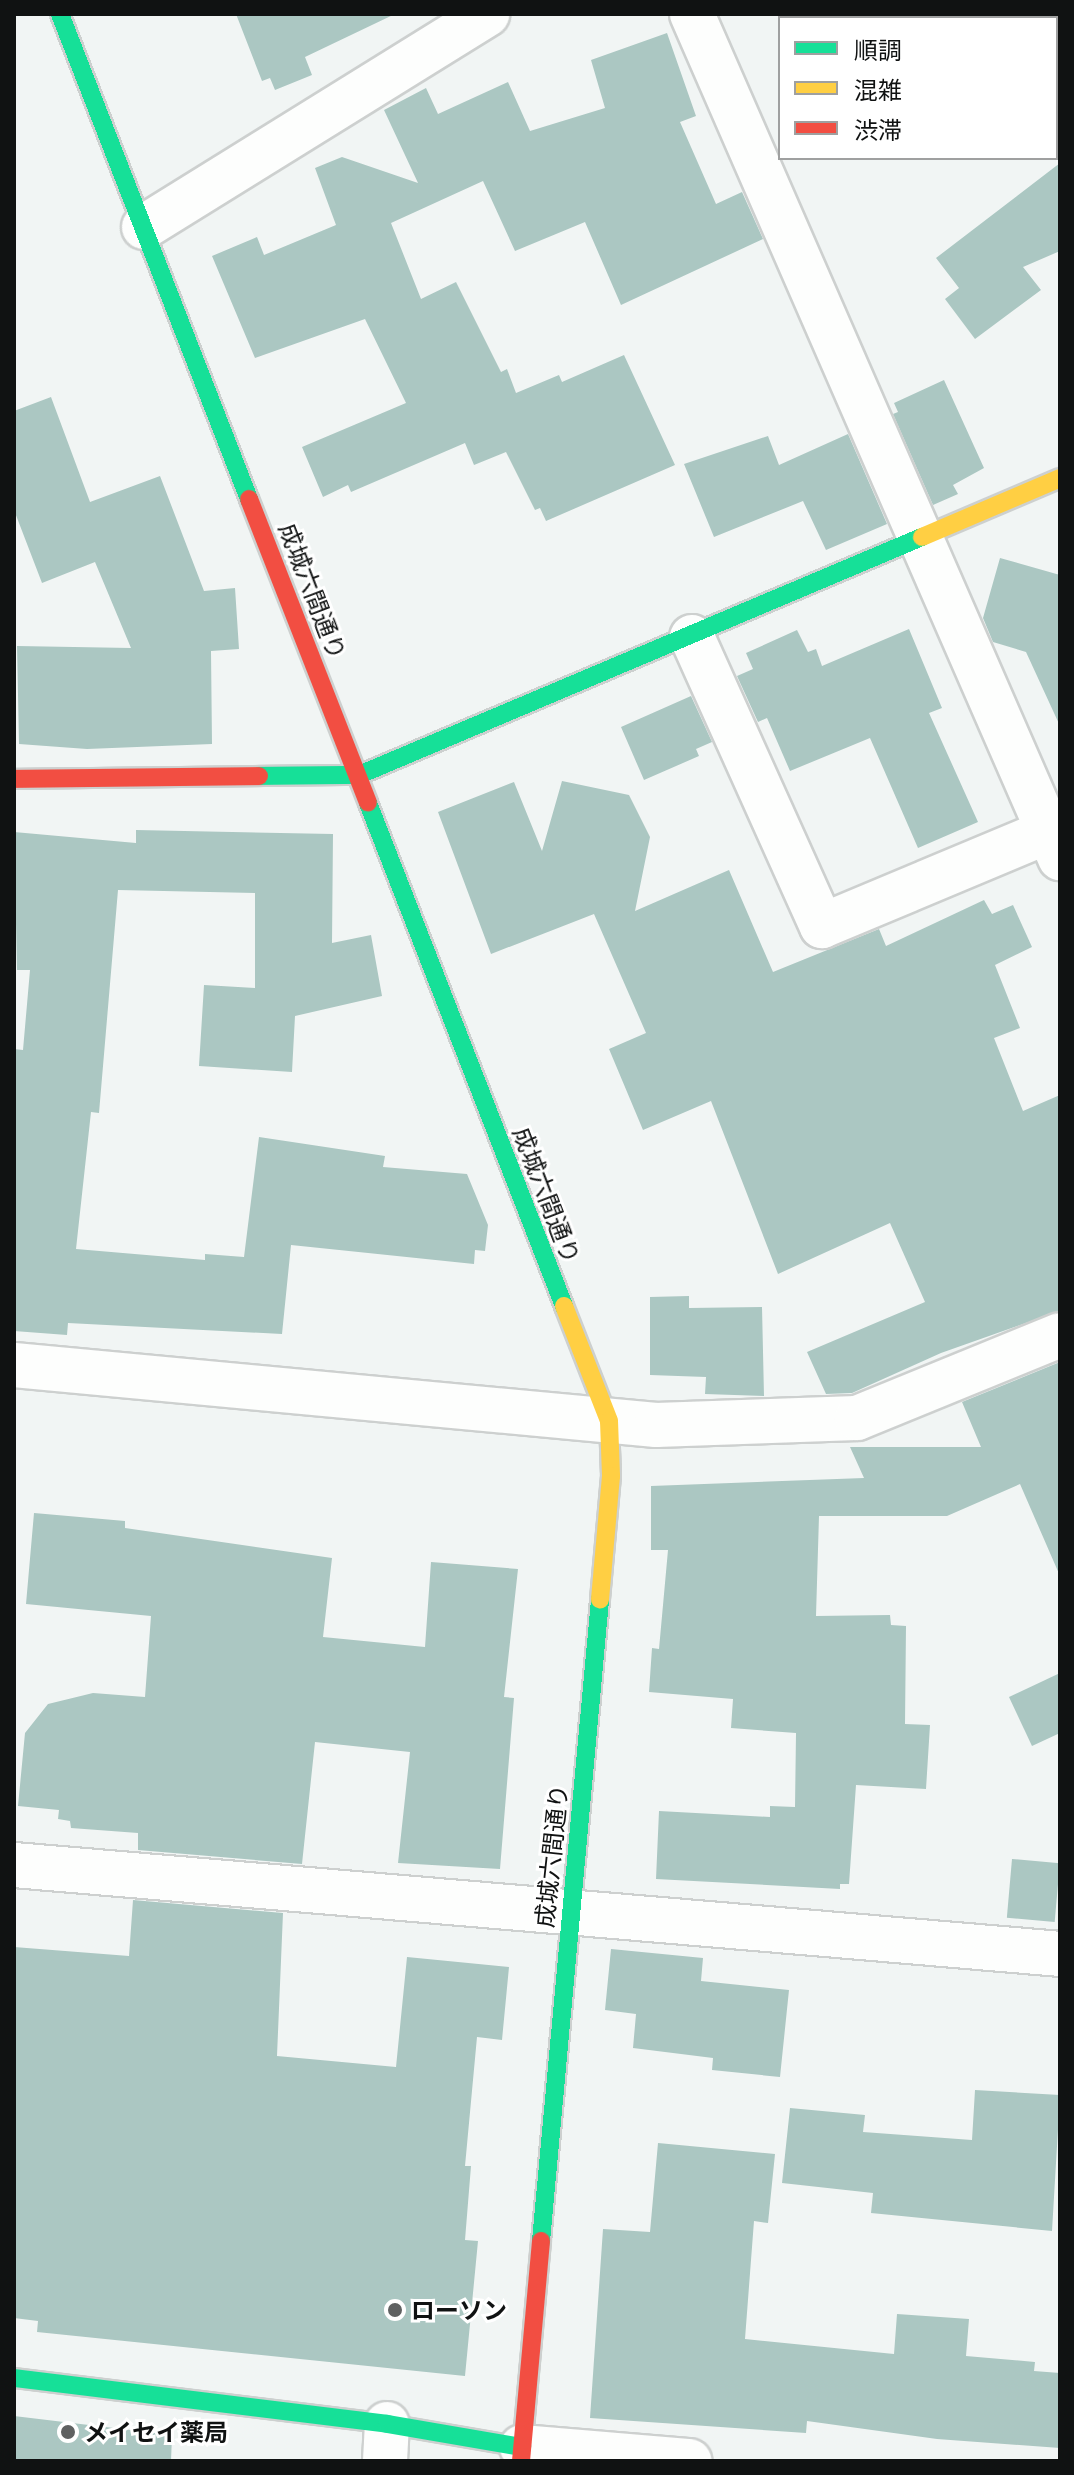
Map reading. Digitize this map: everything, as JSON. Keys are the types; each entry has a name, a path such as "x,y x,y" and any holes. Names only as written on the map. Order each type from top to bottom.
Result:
{"street":[{"name":"成城六間通り","path":"60,14 609,1421 611,1476 521,2454"},
{"path":"144,227 487,14"},
{"path":"692,14 1054,844 822,926 692,637"},
{"path":"14,779 359,775 692,637 1060,478"},
{"path":"14,1365 656,1425 857,1418 1060,1335"},
{"path":"14,1865 569,1909 1060,1954"},
{"path":"14,2378 386,2442 521,2454 689,2461"}],"building":[{"path":"236,14 395,14 305,57 312,75 275,90 270,78 262,81"},
{"path":"667,33 696,116 680,122 716,204 742,192 763,239 621,305 585,222 515,251 483,181 391,223 421,299 456,282 501,372 507,369 516,393 559,375 562,382 624,355 675,465 546,521 540,508 535,510 506,452 474,465 465,443 351,492 348,485 323,497 302,447 406,403 365,319 255,358 212,256 257,237 264,255 336,225 315,168 342,157 418,183 384,110 426,88 438,114 508,82 530,131 605,108 591,60"},
{"path":"1060,163 1060,251 1023,267 1041,290 975,339 945,299 959,288 936,258"},
{"path":"944,380 984,468 953,485 958,494 933,505 893,414 898,412 894,403"},
{"path":"51,397 90,502 160,476 204,591 235,588 239,649 211,651 212,744 87,749 19,744 17,646 131,648 95,562 42,583 14,510 14,411"},
{"path":"848,434 887,524 826,550 803,501 714,537 684,464 768,436 779,465"},
{"path":"1000,558 1060,575 1060,726 1026,652 993,642 983,618"},
{"path":"909,629 942,708 929,713 978,822 918,848 870,738 790,771 767,718 758,722 737,676 753,669 746,653 797,630 808,652 816,649 822,666"},
{"path":"691,696 712,742 696,749 699,756 644,780 621,727"},
{"path":"562,781 629,795 650,837 635,911 729,870 773,972 879,929 886,946 984,900 992,914 1013,905 1032,947 995,965 1020,1028 994,1038 1023,1111 1060,1095 1060,1311 941,1353 852,1393 826,1394 807,1352 925,1302 890,1223 778,1274 711,1101 643,1130 609,1049 646,1033 594,914 491,954 438,812 514,782 542,851"},
{"path":"136,830 333,834 332,943 371,935 382,996 295,1016 292,1072 199,1066 204,985 255,988 255,893 118,890 99,1113 91,1112 76,1249 205,1260 205,1254 244,1257 259,1137 385,1156 383,1167 467,1174 488,1225 485,1251 475,1250 474,1264 291,1245 282,1334 68,1323 67,1335 14,1331 14,1049 23,1050 30,970 17,970 14,832 136,843"},
{"path":"689,1296 689,1308 762,1307 764,1396 705,1394 706,1377 650,1375 650,1297"},
{"path":"1060,1362 1060,1576 1020,1484 947,1516 819,1516 816,1616 890,1615 891,1625 906,1626 905,1724 930,1725 926,1789 856,1785 849,1884 840,1884 840,1889 656,1879 659,1811 770,1817 770,1806 795,1807 796,1733 731,1728 733,1699 649,1692 652,1648 659,1649 668,1550 651,1550 651,1486 864,1478 850,1447 981,1447 962,1402"},
{"path":"34,1513 125,1521 125,1528 332,1558 323,1637 425,1647 431,1562 518,1569 504,1697 514,1698 500,1869 398,1863 410,1752 315,1742 302,1864 138,1850 138,1833 71,1828 70,1821 58,1819 59,1810 18,1806 25,1733 48,1704 93,1693 145,1697 151,1616 26,1604"},
{"path":"1060,1673 1060,1733 1032,1746 1009,1697"},
{"path":"1012,1859 1060,1863 1055,1922 1007,1918"},
{"path":"133,1900 283,1913 277,2056 396,2067 407,1957 509,1967 502,2040 477,2037 465,2166 471,2166 465,2240 478,2241 465,2376 37,2332 38,2321 14,2318 14,1947 129,1956"},
{"path":"611,1949 703,1958 701,1981 789,1990 780,2077 712,2070 713,2058 633,2048 636,2014 605,2010"},
{"path":"975,2090 1060,2095 1052,2231 871,2213 873,2193 782,2183 790,2108 865,2115 863,2132 972,2140"},
{"path":"658,2143 775,2154 768,2223 754,2221 745,2339 894,2354 897,2314 969,2319 966,2356 1035,2362 1034,2371 1060,2373 1060,2448 937,2439 807,2421 806,2433 590,2418 603,2229 650,2232"},
{"path":"14,2416 172,2435 171,2461 14,2461"}],"traffic: fast":[{"path":"60,14 249,499"},
{"path":"259,776 359,775 922,537"},
{"path":"368,803 564,1306"},
{"path":"541,2241 600,1600"},
{"path":"14,2378 387,2424 522,2447"}],"traffic: slow":[{"path":"922,537 1060,478"},
{"path":"564,1306 609,1421 611,1476 600,1600"}],"traffic: jam":[{"path":"249,499 368,803"},
{"path":"14,779 259,776"},
{"path":"521,2461 541,2241"}],"place":[{"name":"ローソン","path":"395,2310"},
{"name":"メイセイ薬局","path":"68,2432"}]}
